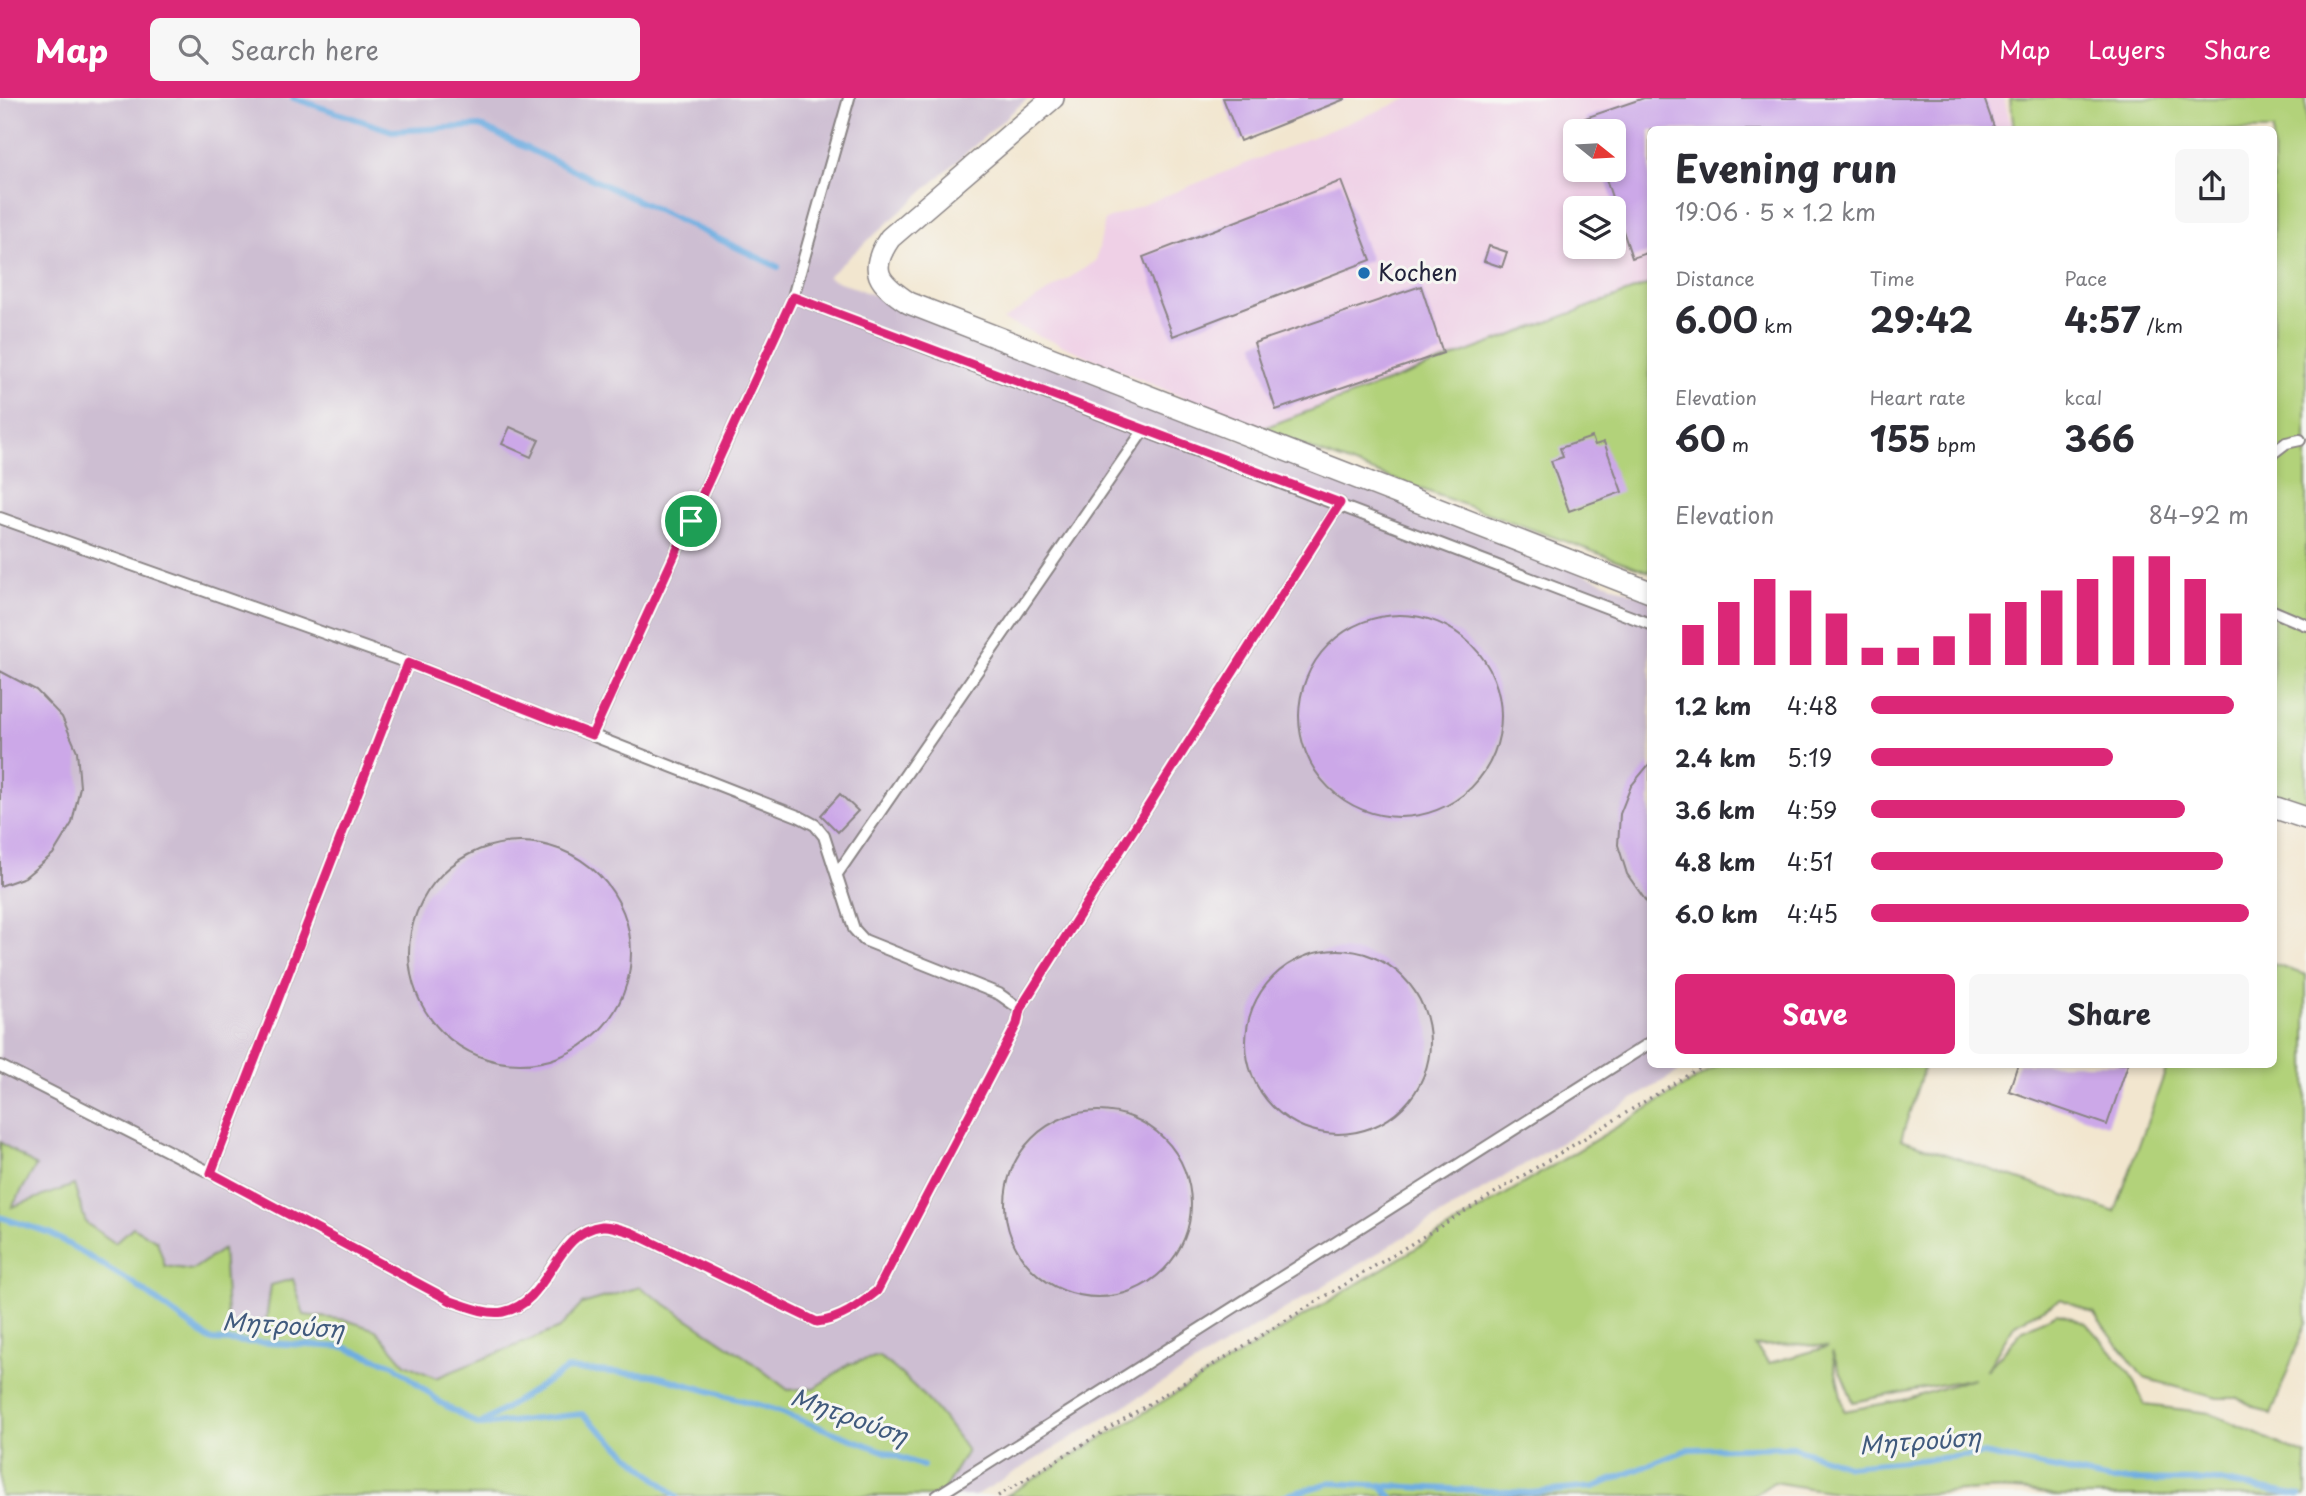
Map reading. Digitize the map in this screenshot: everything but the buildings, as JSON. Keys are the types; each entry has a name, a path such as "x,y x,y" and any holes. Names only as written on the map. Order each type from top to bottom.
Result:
{"street":[{"path":"1053,98 890,238 880,252 877,274 886,288 909,303 1647,591"},
{"path":"2277,808 2306,818"}],"lane":[{"path":"592,735 793,297 849,98"},
{"path":"793,297 1340,503 1647,623"},
{"path":"837,874 1143,430"},
{"path":"2277,450 2286,443 2300,440"},
{"path":"0,1066 211,1173 451,1301 479,1310 503,1312 524,1301 545,1278 565,1247 582,1231 604,1226 633,1233 817,1322 830,1320 854,1310 877,1291 1017,1024 1020,1009 1340,503"},
{"path":"0,518 408,663 800,817 815,825 824,836 854,929 864,940 999,993 1020,1009"},
{"path":"2277,613 2306,625"},
{"path":"211,1173 408,663"},
{"path":"937,1496 1647,1044"}],"path":[{"path":"998,1496 1699,1068"}],"shaded area":[{"path":"0,98 1028,98 827,277 1647,599 1647,1068 1684,1068 975,1496 0,1496"},
{"name":"Kochen","path":"1410,98 2004,98 2011,126 1647,126 1647,285 1258,430 1003,320 1096,261 1105,220"}],"green space":[{"path":"2010,98 2306,98 2306,810 2277,799 2277,126 2014,126"},
{"path":"1647,285 1647,571 1258,430"},
{"path":"2277,965 2306,975 2306,1322 2271,1415 2237,1398 2217,1398 2144,1378 2093,1313 2061,1299 2015,1324 1986,1371 2023,1330 2057,1313 2086,1323 2129,1372 2145,1405 2210,1413 2306,1456 2306,1496 2054,1496 2014,1490 1973,1490 1877,1496 1774,1482 1753,1496 1006,1496 1714,1068 1924,1068 1901,1139 2115,1212 2167,1068 2277,1068","holes":["1796,1344 1828,1347 1769,1363 1755,1346","1832,1352 1853,1402 1974,1378 1908,1399 1844,1411"]},
{"path":"0,1142 36,1166 12,1207 74,1185 86,1223 115,1243 133,1227 157,1241 165,1266 192,1270 223,1249 228,1331 266,1321 271,1285 293,1279 304,1315 346,1320 376,1330 405,1364 436,1378 560,1328 582,1304 640,1287 745,1357 788,1390 815,1388 849,1364 879,1356 927,1399 967,1451 940,1496 0,1496"}],"waterway":[{"path":"293,98 392,131 480,126 778,267"},
{"name":"Μητρούση","path":"0,1217 50,1233 134,1284 210,1340 344,1347 394,1365 441,1403 479,1425 567,1369 653,1375 769,1408 923,1466"},
{"path":"482,1425 582,1414 676,1496"},
{"name":"Μητρούση","path":"1284,1496 1330,1483 1530,1493 1594,1487 1689,1449 1792,1447 1848,1466 1984,1454 2110,1480 2220,1481 2300,1496"},
{"name":"Μητρούση","path":"1381,1485 1391,1496"}],"place":[{"name":"Kochen","path":"1364,273"}],"route":[{"path":"793,297 807,300 1340,503 1020,1009 1017,1024 877,1291 854,1310 830,1320 817,1322 633,1233 604,1226 582,1231 565,1247 545,1278 524,1301 503,1312 479,1310 451,1301 211,1173 408,663 592,735 691,521 793,297"}]}
